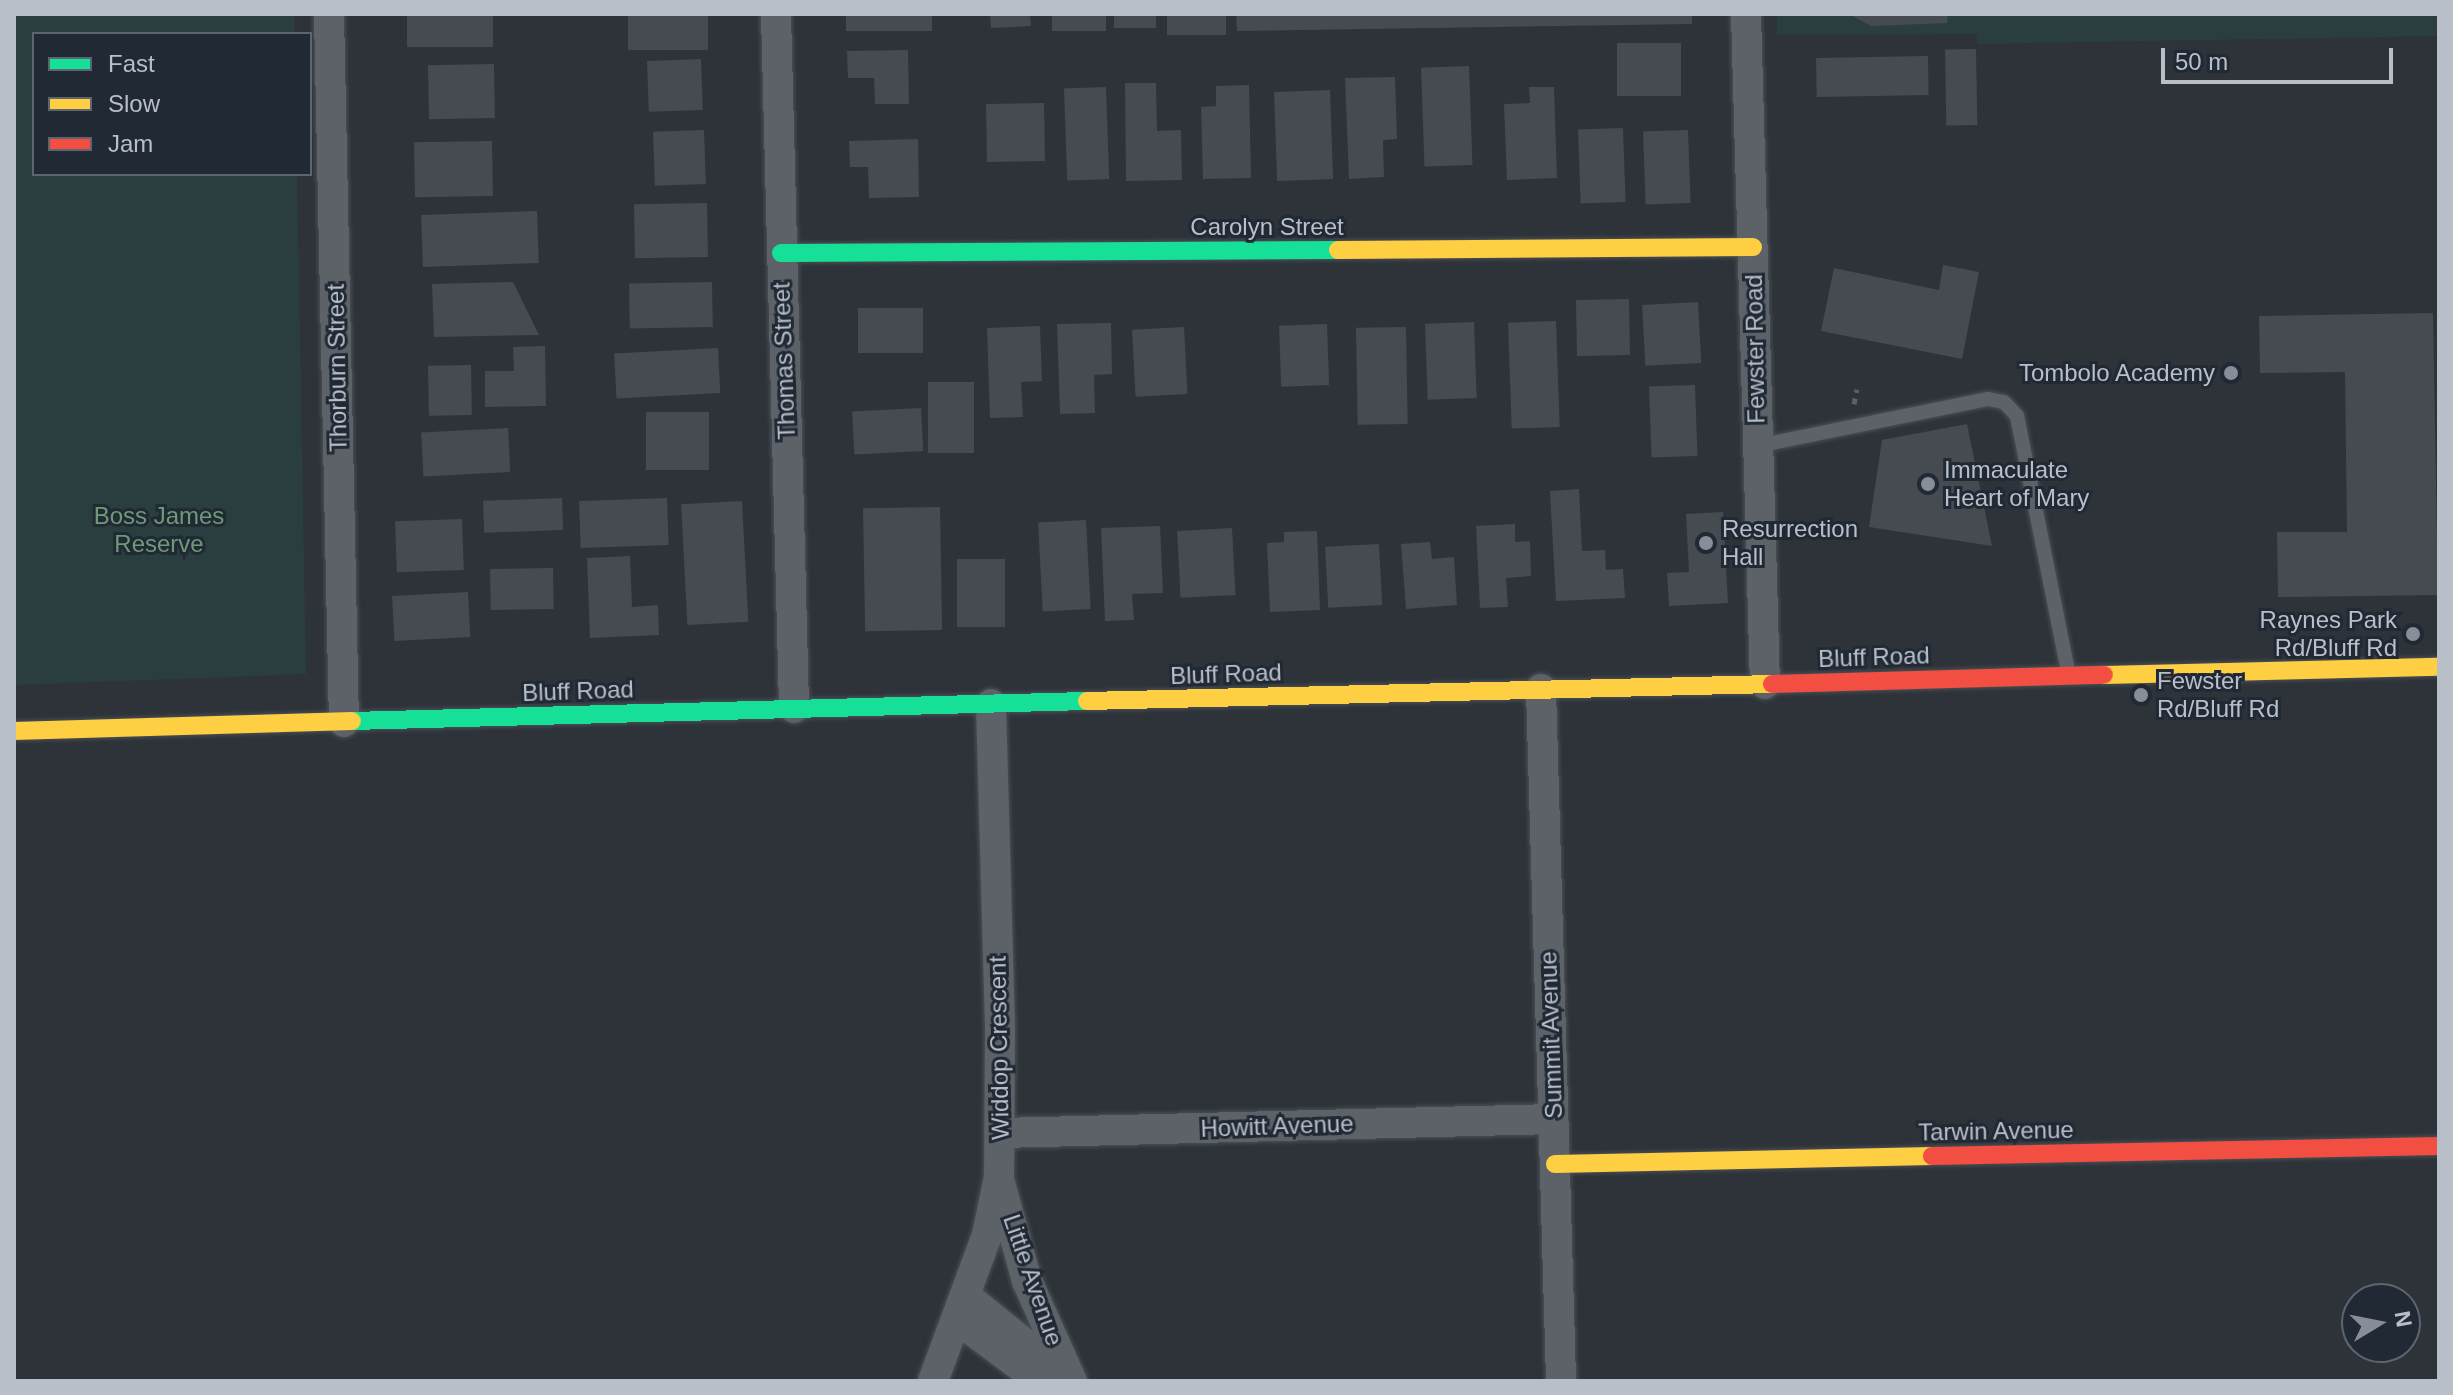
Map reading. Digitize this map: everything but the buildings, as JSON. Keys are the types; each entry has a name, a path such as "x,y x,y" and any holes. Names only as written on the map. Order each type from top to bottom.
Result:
{"main road":[{"name":"Carolyn Street","path":"781,253 1753,247"},
{"name":"Bluff Road","path":"14,731 794,708 2439,667"},
{"name":"Tarwin Avenue","path":"1555,1164 2439,1146"}],"street":[{"name":"Thorburn Street","path":"329,14 344,722"},
{"name":"Thomas Street","path":"776,14 794,708"},
{"name":"Fewster Road","path":"1746,14 1765,684"},
{"name":"Summit Avenue","path":"1541,689 1561,1381"},
{"name":"Widdop Crescent","path":"933,1381 987,1235 999,1177 1001,1133 991,704"},
{"name":"Howitt Avenue","path":"1001,1133 1553,1119"},
{"name":"Little Avenue","path":"999,1177 1027,1281 1072,1381"},
{"name":"Little Avenue","path":"962,1308 1072,1381"},
{"name":"Little Avenue","path":"962,1308 1040,1381"}],"lane":[{"path":"1757,446 1988,399 2011,407 2017,416 2069,676"}],"green space":[{"name":"Boss James Reserve","path":"14,14 294,14 294,32 32,32 32,176 297,176 306,674 14,685"},
{"path":"1777,14 2439,14 2439,36 1977,44 1977,34 1777,35"}],"traffic: fast":[{"path":"781,253 1338,250"},
{"path":"352,721 1087,701"}],"traffic: slow":[{"path":"1338,250 1753,247"},
{"path":"2104,675 2439,667"},
{"path":"1087,701 1772,684"},
{"path":"14,731 352,721"},
{"path":"1555,1164 1932,1156"}],"traffic: jam":[{"path":"1772,684 2104,675"},
{"path":"1932,1156 2439,1146"}],"place":[{"name":"Tombolo Academy","path":"2231,373"},
{"name":"Immaculate Heart of Mary","path":"1928,484"},
{"name":"Resurrection Hall","path":"1706,543"},
{"name":"Raynes Park Rd/Bluff Rd","path":"2413,634"},
{"name":"Fewster Rd/Bluff Rd","path":"2141,695"}]}
